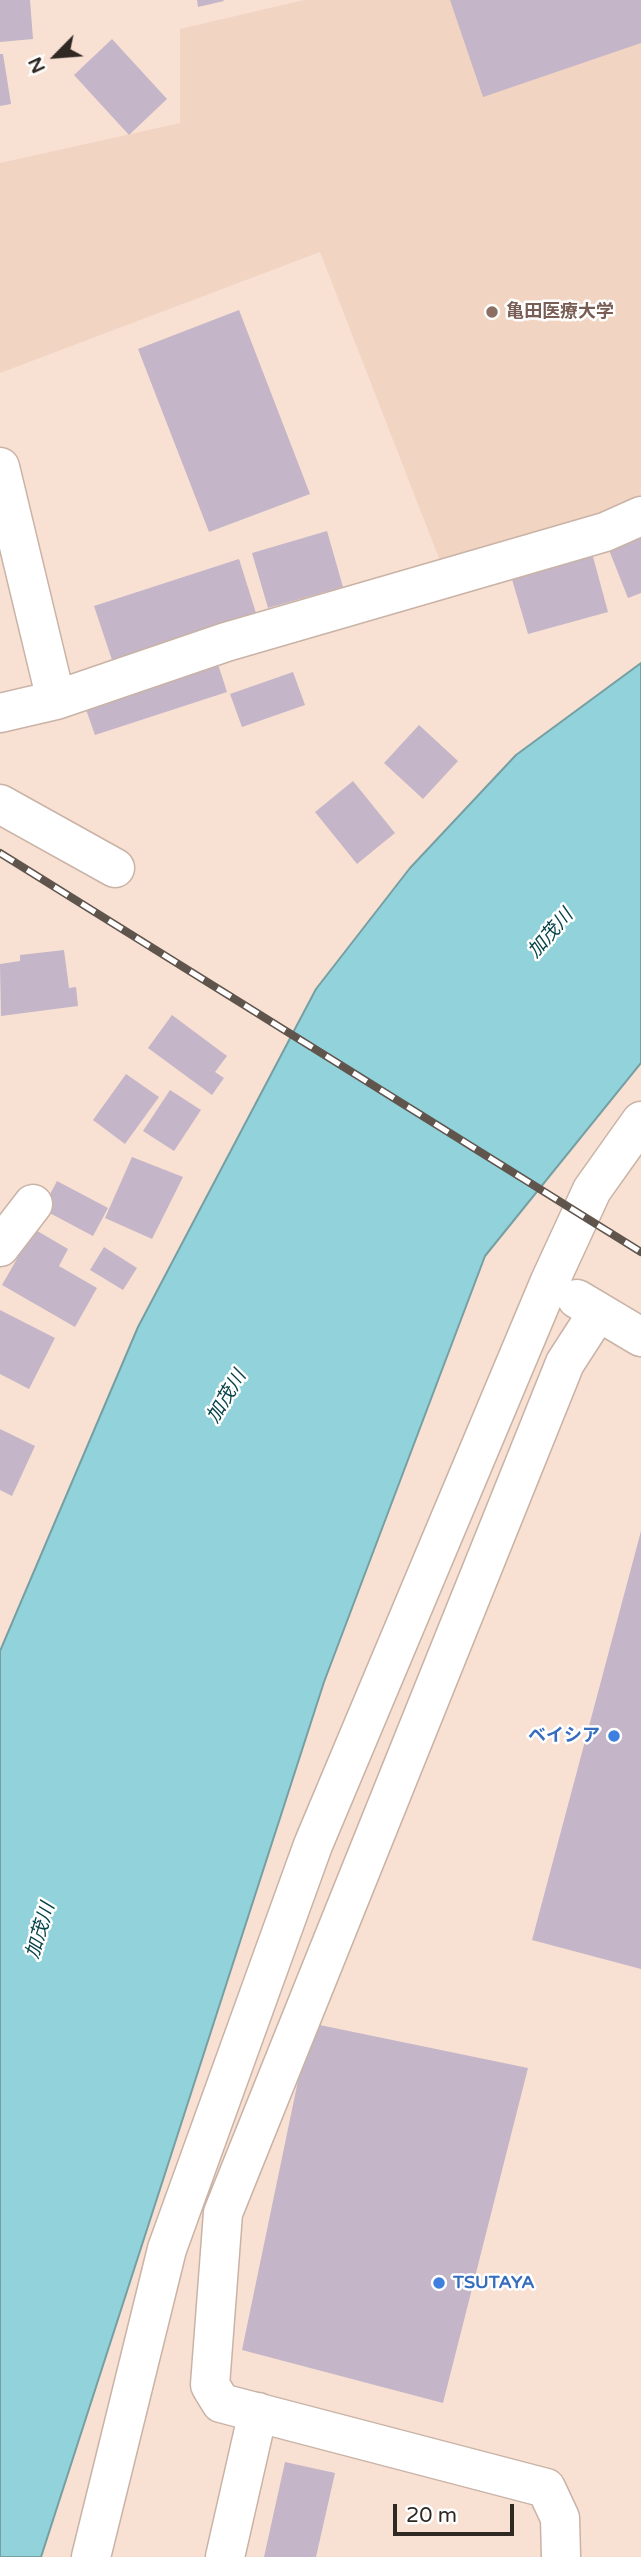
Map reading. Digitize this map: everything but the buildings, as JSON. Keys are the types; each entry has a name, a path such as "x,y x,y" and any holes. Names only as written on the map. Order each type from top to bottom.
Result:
{"street":[{"path":"0,467 55,700"},
{"path":"0,713 55,700 226,642 605,532 641,516"},
{"path":"0,804 115,868"},
{"path":"91,2557 167,2249 313,1845 550,1281 592,1191 641,1121"},
{"path":"0,1247 33,1204"},
{"path":"550,1281 641,1338"},
{"path":"561,2557 560,2518 546,2488 221,2403 209,2385 223,2213 565,1363 598,1312"},
{"path":"225,2557 258,2412"}],"shaded area":[{"name":"亀田医療大学","path":"304,0 641,0 641,501 442,566 320,252 0,373 0,163 180,123 180,29"}],"water":[{"name":"加茂川","path":"641,663 641,1063 485,1256 324,1682 41,2557 0,2557 0,1651 138,1327 316,989 410,868 516,755"}],"railway":[{"path":"0,853 641,1252"}],"place":[{"name":"亀田医療大学","path":"492,312"},
{"name":"ベイシア","path":"614,1736"},
{"name":"TSUTAYA","path":"439,2283"}]}
